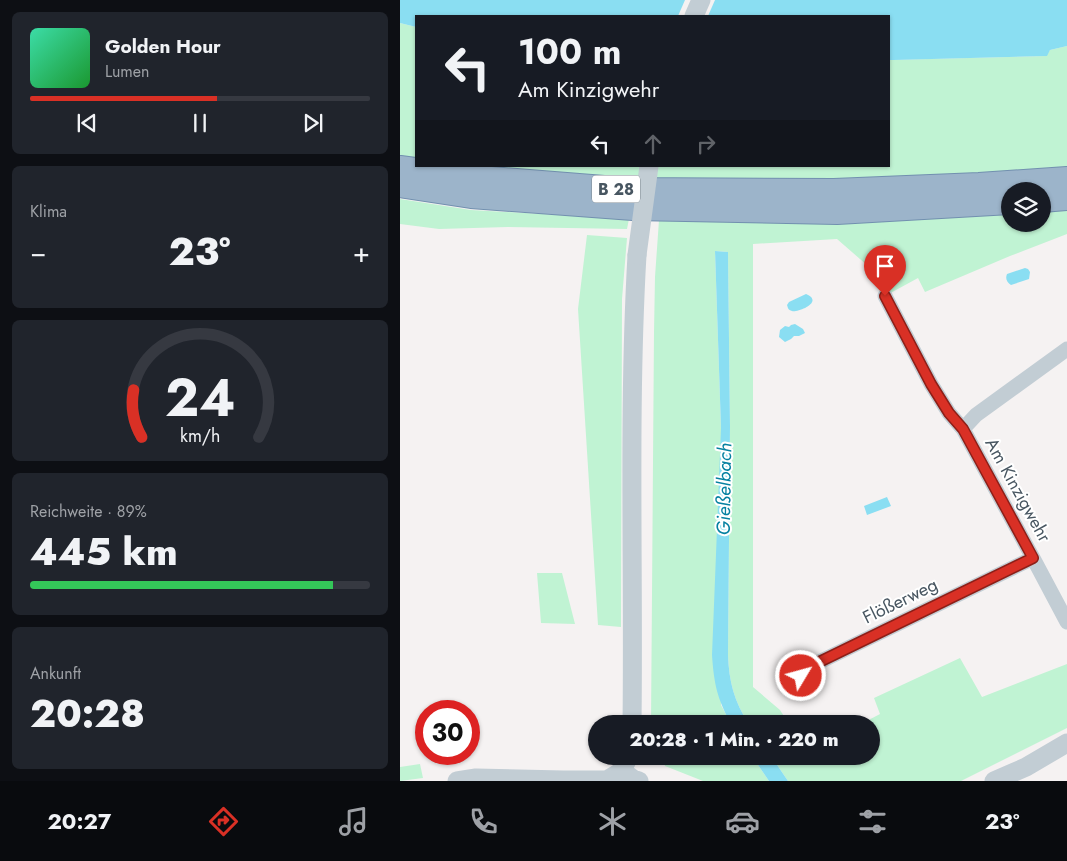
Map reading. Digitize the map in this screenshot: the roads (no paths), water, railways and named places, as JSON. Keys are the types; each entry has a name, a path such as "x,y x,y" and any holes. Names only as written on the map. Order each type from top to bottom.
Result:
{"highway":[{"name":"B 28","path":"400,168 466,178 629,190 834,191 979,185 1067,178"},
{"name":"B 28","path":"400,185 471,196 633,208 837,212 1001,203"},
{"path":"1051,199 1067,198"}],"street":[{"path":"694,15 701,0"},
{"path":"632,715 634,304 637,254 649,167"},
{"name":"Am Kinzigwehr","path":"885,296 931,384 949,413 963,429 1067,622"},
{"name":"Am Kinzigwehr","path":"963,429 976,415 1067,349"},
{"name":"Flößerweg","path":"789,687 813,665 1033,558"},
{"path":"994,781 1026,767 1067,743"},
{"path":"457,781 476,778 608,780 625,765"},
{"path":"626,765 633,779 639,781"}],"water":[{"path":"400,0 1067,0 1067,46 1050,50 1047,56 890,60 890,15 415,15 415,27 400,23"},
{"name":"Gießelbach","path":"715,251 728,252 730,426 728,655 731,682 744,715 726,715 717,691 712,655 721,428"},
{"path":"1025,268 1030,272 1029,279 1011,285 1008,283 1006,279 1007,274"},
{"path":"806,294 813,300 808,306 795,311 789,309 787,305 789,302"},
{"path":"795,324 803,329 805,333 794,336 785,342 779,337 780,330 785,326 789,327"},
{"path":"887,497 891,506 867,515 864,506"},
{"path":"758,765 777,765 788,781 769,781"}]}
